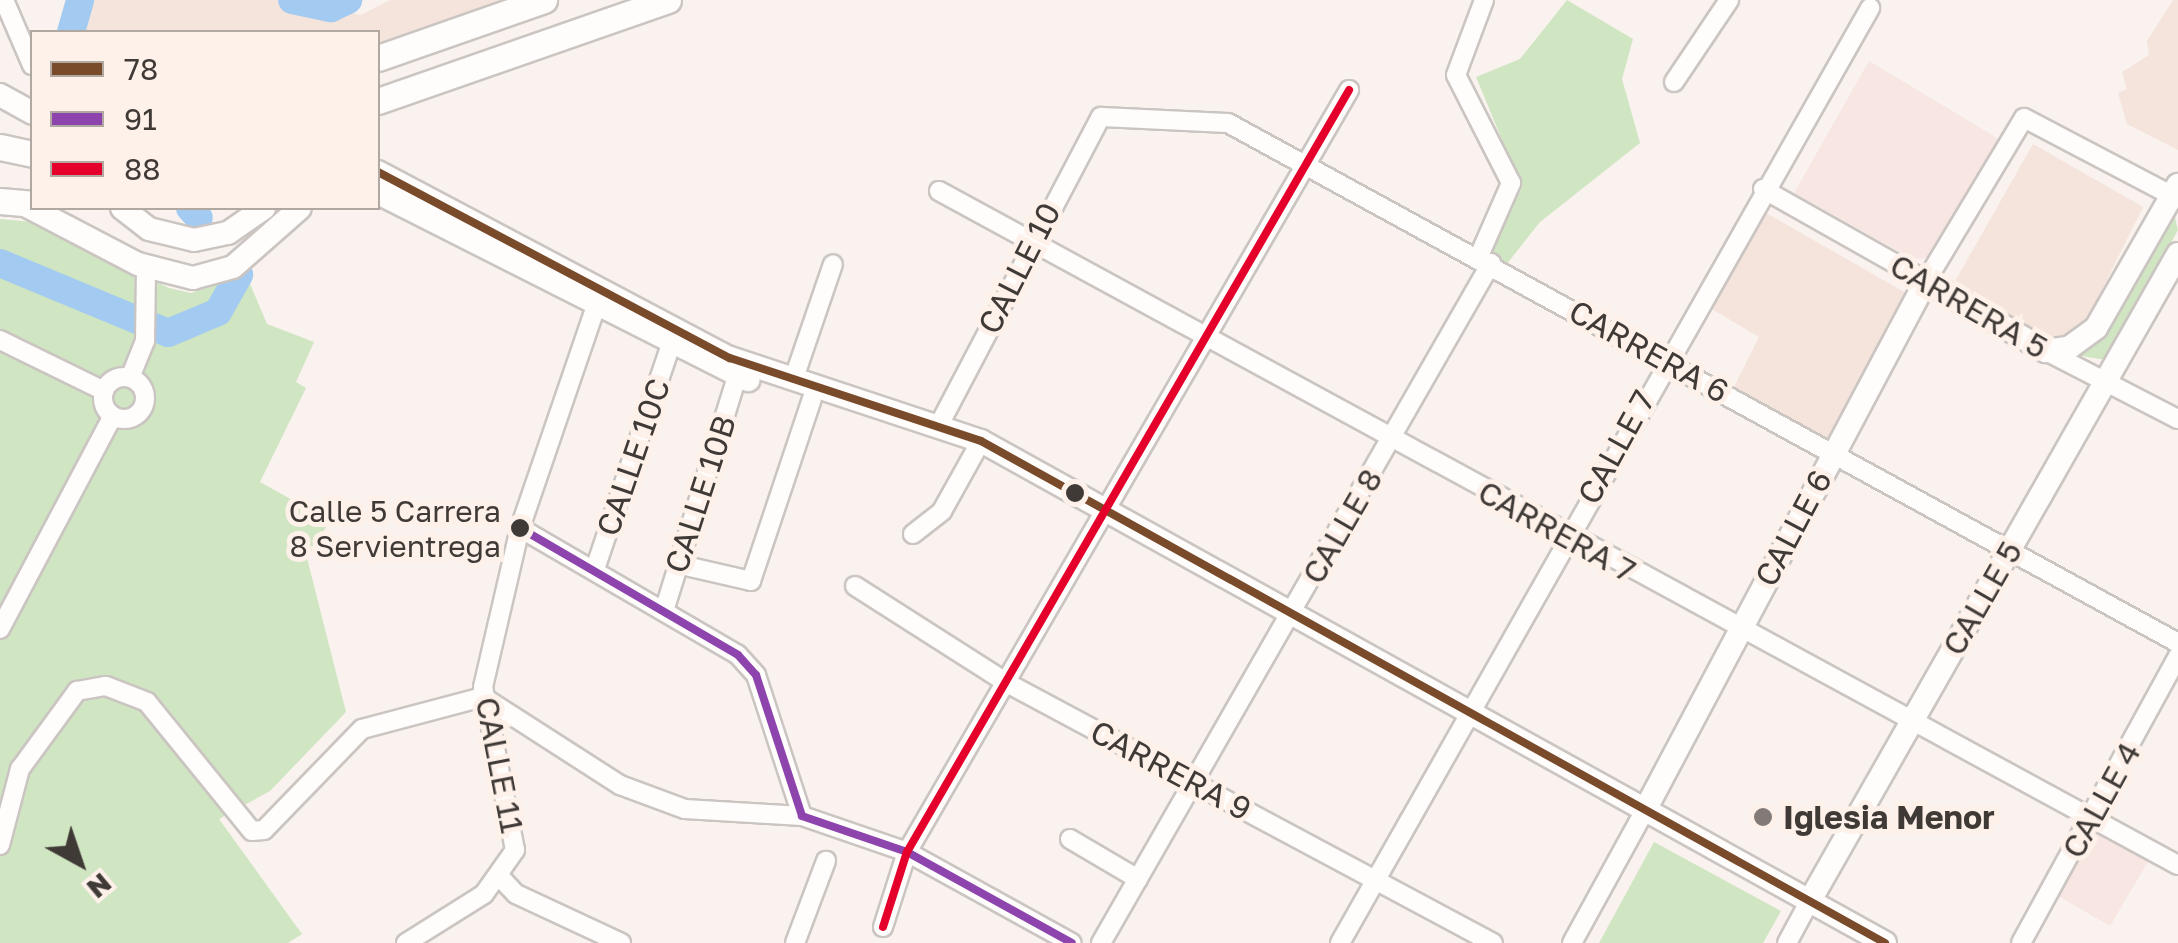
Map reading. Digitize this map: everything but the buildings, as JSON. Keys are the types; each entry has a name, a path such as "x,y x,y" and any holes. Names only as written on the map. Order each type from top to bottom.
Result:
{"highway":[{"path":"380,57 544,0"},
{"path":"380,100 668,0"},
{"path":"0,147 30,154"}],"main road":[{"path":"0,95 30,113"},
{"path":"380,173 604,285 730,358 981,441 1109,508 1808,904 1885,943"},
{"path":"2046,350 2096,328 2176,193"},
{"path":"380,194 595,310 737,377 885,422 928,422"},
{"path":"33,210 146,267 214,275 264,240 281,210"},
{"path":"113,210 146,267"},
{"path":"125,210 149,229 194,240 228,233 281,210"},
{"name":"CALLE 5","path":"1808,904 2178,254"},
{"name":"CARRERA 5","path":"1926,282 2046,350"},
{"name":"CALLE 6","path":"1644,812 1926,282"}],"street":[{"path":"4,0 30,59"},
{"name":"CALLE 8","path":"1101,943 1394,439 1485,259 1509,173 1456,75 1484,0"},
{"path":"1674,82 1729,0"},
{"name":"CALLE 7","path":"1340,943 1666,359 1870,8"},
{"path":"883,928 907,852 1208,336 1306,158 1349,90"},
{"name":"CARRERA 6","path":"1104,115 1228,123 1306,158 2008,553 2178,643"},
{"name":"CALLE 10","path":"928,422 1104,115"},
{"name":"CALLE 6","path":"1926,282 2024,118 2176,193"},
{"name":"CARRERA 5","path":"1763,189 1926,282"},
{"name":"CARRERA 7","path":"940,190 1738,632 2178,864"},
{"path":"794,378 833,264"},
{"path":"104,391 130,378 145,341 150,310 146,267"},
{"name":"CALLE 11","path":"406,943 500,877 516,829 483,696 520,528 604,285"},
{"path":"0,340 104,391 113,416"},
{"name":"CALLE 10C","path":"596,566 670,347"},
{"name":"CARRERA 5","path":"2046,350 2178,419"},
{"name":"CALLE 10B","path":"664,611 737,377"},
{"path":"0,629 113,416 142,406 130,378"},
{"path":"677,564 750,581 812,400"},
{"path":"913,534 942,511 981,441"},
{"path":"520,528 596,566 756,676 802,816"},
{"name":"CARRERA 9","path":"855,586 1008,682 1493,943"},
{"name":"CALLE 4","path":"2021,943 2178,656"},
{"path":"0,845 20,769 78,691 106,686 147,702 252,831 264,830 362,729 483,696 620,785 685,809 802,816 907,852 1072,943"},
{"name":"CALLE 6","path":"1572,943 1644,812"},
{"path":"1070,839 1138,879"},
{"path":"795,943 826,861"},
{"path":"500,877 516,894 621,943"},
{"name":"CALLE 5","path":"1787,943 1808,904"}],"shaded area":[{"path":"80,0 292,0 361,15 390,0 518,0 380,48 380,30 72,30"},
{"path":"2173,0 2178,0 2178,150 2127,124 2118,93 2127,89 2122,72 2149,55 2147,41"},
{"path":"1869,61 2002,141 1927,258 1913,259 1794,193"},
{"path":"2033,144 2143,207 2080,334 2052,340 1954,283"},
{"path":"1759,209 1913,297 1829,445 1733,389 1759,337 1705,305"},
{"path":"2094,828 2149,860 2110,926 2055,894"}],"green space":[{"path":"1567,0 1633,39 1622,79 1640,143 1540,222 1506,265 1486,255 1522,188 1476,77 1520,59"},
{"path":"2173,209 2178,230 2106,360 2069,354 2107,331"},
{"path":"0,219 33,222 169,288 191,293 245,272 267,324 314,342 296,382 306,388 260,482 330,521 307,558 346,712 270,791 219,819 302,934 288,943 0,943"},
{"path":"1654,842 1781,911 1763,943 1599,943"}],"waterway":[{"path":"72,30 80,0"},
{"path":"292,0 331,8 348,0"},
{"path":"192,210 199,218"},
{"path":"0,263 168,333 218,312 239,275"}],"transit line":[{"name":"88","path":"883,927 907,852 1349,90"},
{"name":"78","path":"380,173 730,358 981,441 1885,943"},
{"name":"91","path":"520,528 738,655 756,675 802,816 907,852 1072,943"}],"place":[{"name":"Calle 5 Carrera 8 Servientrega","path":"520,528"},
{"name":"Iglesia Menor","path":"1763,817"}]}
